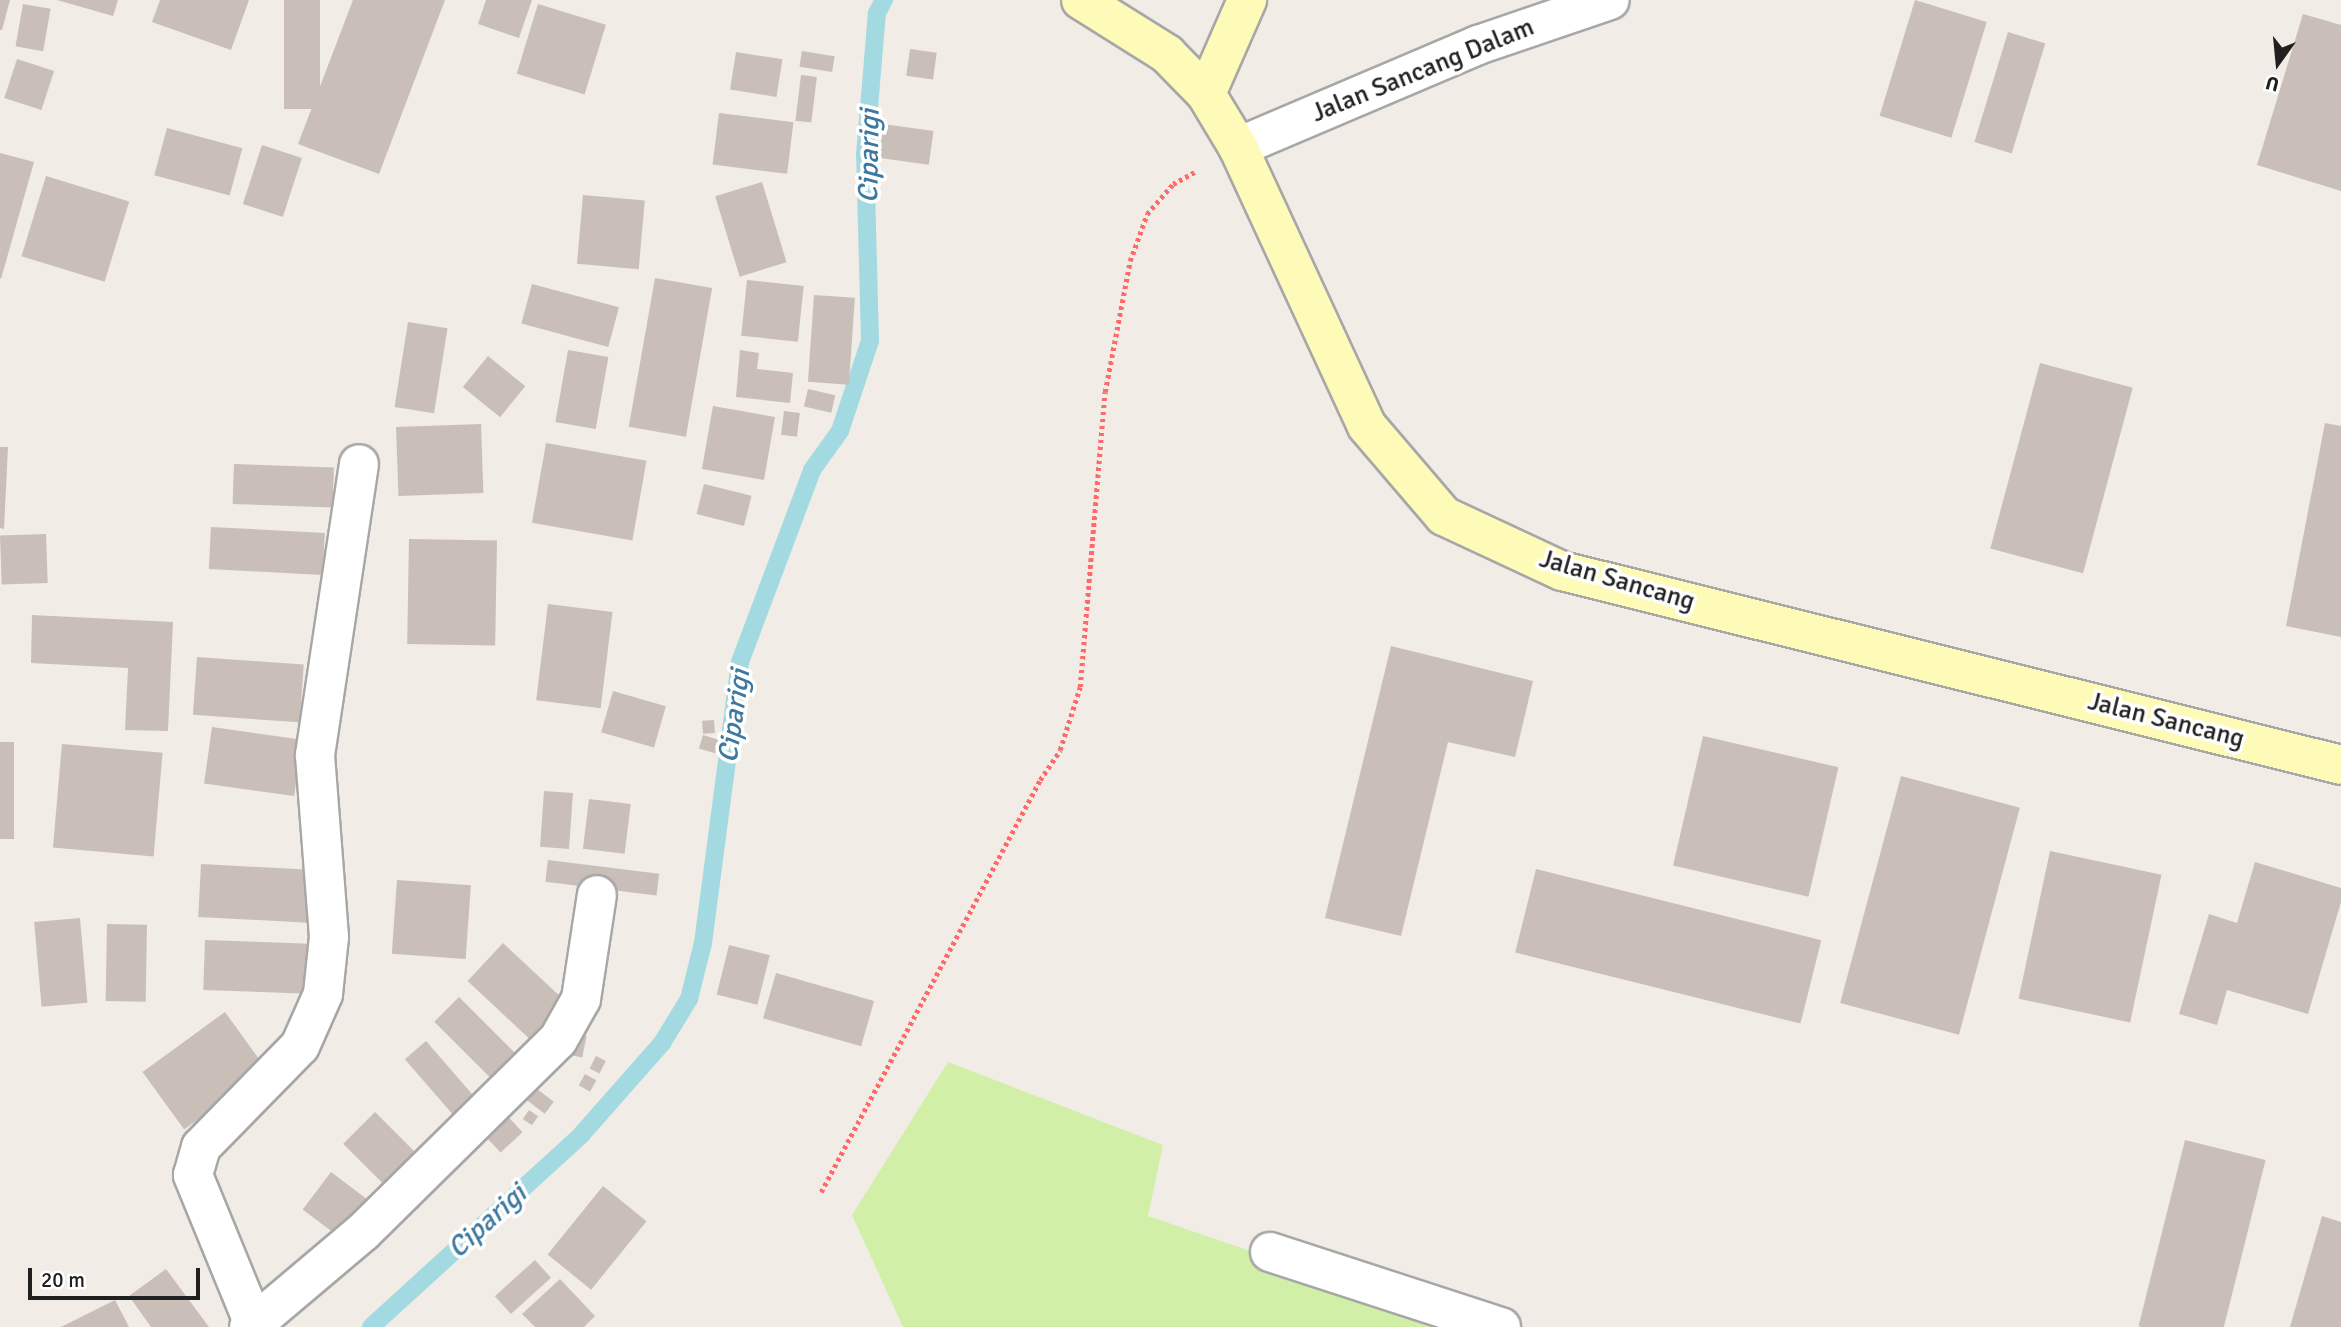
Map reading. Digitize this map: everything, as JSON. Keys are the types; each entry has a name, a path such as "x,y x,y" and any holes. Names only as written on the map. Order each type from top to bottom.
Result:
{"street":[{"name":"Jalan Sancang","path":"1081,0 1167,54 1206,94 1238,147 1367,426 1444,516 1562,571 2341,765"},
{"path":"1206,94 1247,0"},
{"name":"Jalan Sancang Dalam","path":"1238,147 1478,45 1610,0"},
{"path":"359,464 315,755 329,937 323,994 300,1046 201,1147 193,1175 251,1325 363,1232 558,1040 581,999 597,895"},
{"path":"1270,1252 1501,1327"}],"path":[{"path":"821,1192 1040,780 1060,750 1080,687 1105,392 1130,261 1147,214 1174,184 1238,147"}],"green space":[{"path":"948,1062 1163,1145 1148,1216 1471,1327 903,1327 852,1215"}],"building":[{"path":"0,0 10,0 2,30 0,30"},
{"path":"57,0 118,0 113,16"},
{"path":"160,0 249,0 231,50 152,22"},
{"path":"284,0 320,0 320,109 284,109"},
{"path":"353,0 445,0 379,174 298,144"},
{"path":"486,0 532,0 519,38 478,24"},
{"path":"1915,0 1987,22 1951,138 1880,116"},
{"path":"23,4 51,9 43,51 16,46"},
{"path":"538,4 606,25 585,95 517,74"},
{"path":"2303,14 2341,25 2341,191 2257,165"},
{"path":"2008,32 2045,43 2012,153 1974,142"},
{"path":"910,49 937,53 933,79 906,76"},
{"path":"802,51 835,56 832,72 799,67"},
{"path":"736,52 782,59 776,97 730,90"},
{"path":"17,59 54,71 41,110 4,98"},
{"path":"801,75 817,77 811,123 795,121"},
{"path":"719,113 793,122 787,174 713,165"},
{"path":"883,124 934,131 929,165 878,158"},
{"path":"167,128 242,148 230,196 154,175"},
{"path":"262,145 302,158 283,217 243,204"},
{"path":"0,153 34,162 1,279 0,278"},
{"path":"46,176 129,201 105,282 21,256"},
{"path":"762,182 787,262 740,277 715,196"},
{"path":"583,195 645,200 639,269 577,264"},
{"path":"655,278 712,288 686,437 629,427"},
{"path":"747,280 804,286 798,342 741,336"},
{"path":"532,284 619,307 608,347 521,324"},
{"path":"814,295 855,298 849,385 808,382"},
{"path":"408,322 448,328 434,413 395,407"},
{"path":"568,350 608,357 596,429 555,422"},
{"path":"740,350 759,353 757,369 793,373 790,403 736,397"},
{"path":"488,356 525,386 500,417 463,387"},
{"path":"2040,363 2133,388 2083,573 1990,548"},
{"path":"808,389 835,395 831,413 804,407"},
{"path":"713,406 775,417 764,480 702,469"},
{"path":"784,411 800,413 797,437 781,435"},
{"path":"2325,423 2341,426 2341,637 2286,626"},
{"path":"481,424 483,493 398,496 396,427"},
{"path":"546,443 646,461 632,540 532,523"},
{"path":"0,447 8,447 4,529 0,528"},
{"path":"234,464 334,467 333,507 233,504"},
{"path":"704,484 752,496 744,526 697,514"},
{"path":"211,527 325,533 323,575 209,569"},
{"path":"46,534 48,583 2,585 0,536"},
{"path":"409,539 497,541 495,646 407,644"},
{"path":"548,604 613,612 601,708 536,700"},
{"path":"32,615 173,622 168,731 125,730 128,668 31,663"},
{"path":"1391,646 1533,681 1515,757 1448,742 1401,936 1325,918"},
{"path":"197,657 304,664 300,722 193,715"},
{"path":"613,691 666,706 654,747 601,732"},
{"path":"714,720 715,733 703,734 702,721"},
{"path":"212,727 302,740 294,796 204,783"},
{"path":"703,735 719,740 715,753 699,748"},
{"path":"1703,736 1838,767 1809,897 1673,866"},
{"path":"0,742 14,742 14,839 0,839"},
{"path":"62,744 163,753 154,856 53,848"},
{"path":"1901,776 2020,808 1959,1035 1840,1003"},
{"path":"544,791 573,793 569,849 540,847"},
{"path":"589,799 631,804 625,854 583,849"},
{"path":"2050,851 2162,875 2130,1022 2019,999"},
{"path":"548,860 659,874 656,895 545,882"},
{"path":"2255,862 2341,888 2341,902 2308,1014 2227,990 2217,1025 2179,1014 2209,914 2237,923"},
{"path":"201,864 311,870 308,923 198,917"},
{"path":"1536,869 1821,940 1800,1024 1515,952"},
{"path":"397,880 471,885 466,959 392,954"},
{"path":"80,918 87,1003 42,1007 34,922"},
{"path":"107,924 147,925 146,1002 106,1001"},
{"path":"205,940 317,944 315,994 203,990"},
{"path":"503,943 571,1006 536,1044 468,981"},
{"path":"729,945 770,955 757,1005 717,994"},
{"path":"776,973 874,1001 861,1046 763,1018"},
{"path":"459,997 520,1058 495,1083 434,1022"},
{"path":"225,1012 267,1069 184,1129 142,1072"},
{"path":"573,1033 587,1036 582,1057 568,1055"},
{"path":"426,1041 480,1103 459,1121 405,1059"},
{"path":"596,1056 606,1061 599,1073 590,1068"},
{"path":"585,1074 596,1080 590,1092 579,1085"},
{"path":"529,1083 554,1102 545,1114 520,1095"},
{"path":"500,1108 523,1132 501,1153 478,1128"},
{"path":"529,1110 538,1116 532,1125 523,1119"},
{"path":"375,1112 421,1158 389,1190 343,1144"},
{"path":"2185,1140 2266,1160 2224,1327 2139,1326"},
{"path":"331,1172 373,1204 345,1241 303,1210"},
{"path":"603,1186 647,1221 591,1290 548,1254"},
{"path":"2322,1216 2341,1222 2341,1327 2290,1327"},
{"path":"535,1260 551,1278 511,1314 495,1296"},
{"path":"166,1269 209,1327 151,1327 129,1296"},
{"path":"560,1279 595,1316 584,1327 535,1327 522,1314"},
{"path":"115,1300 129,1327 61,1327"}],"waterway":[{"name":"Ciparigi","path":"371,1327 581,1135 662,1043 689,999 703,943 740,662 812,470 840,431 870,341 865,155 877,13 884,0"}]}
